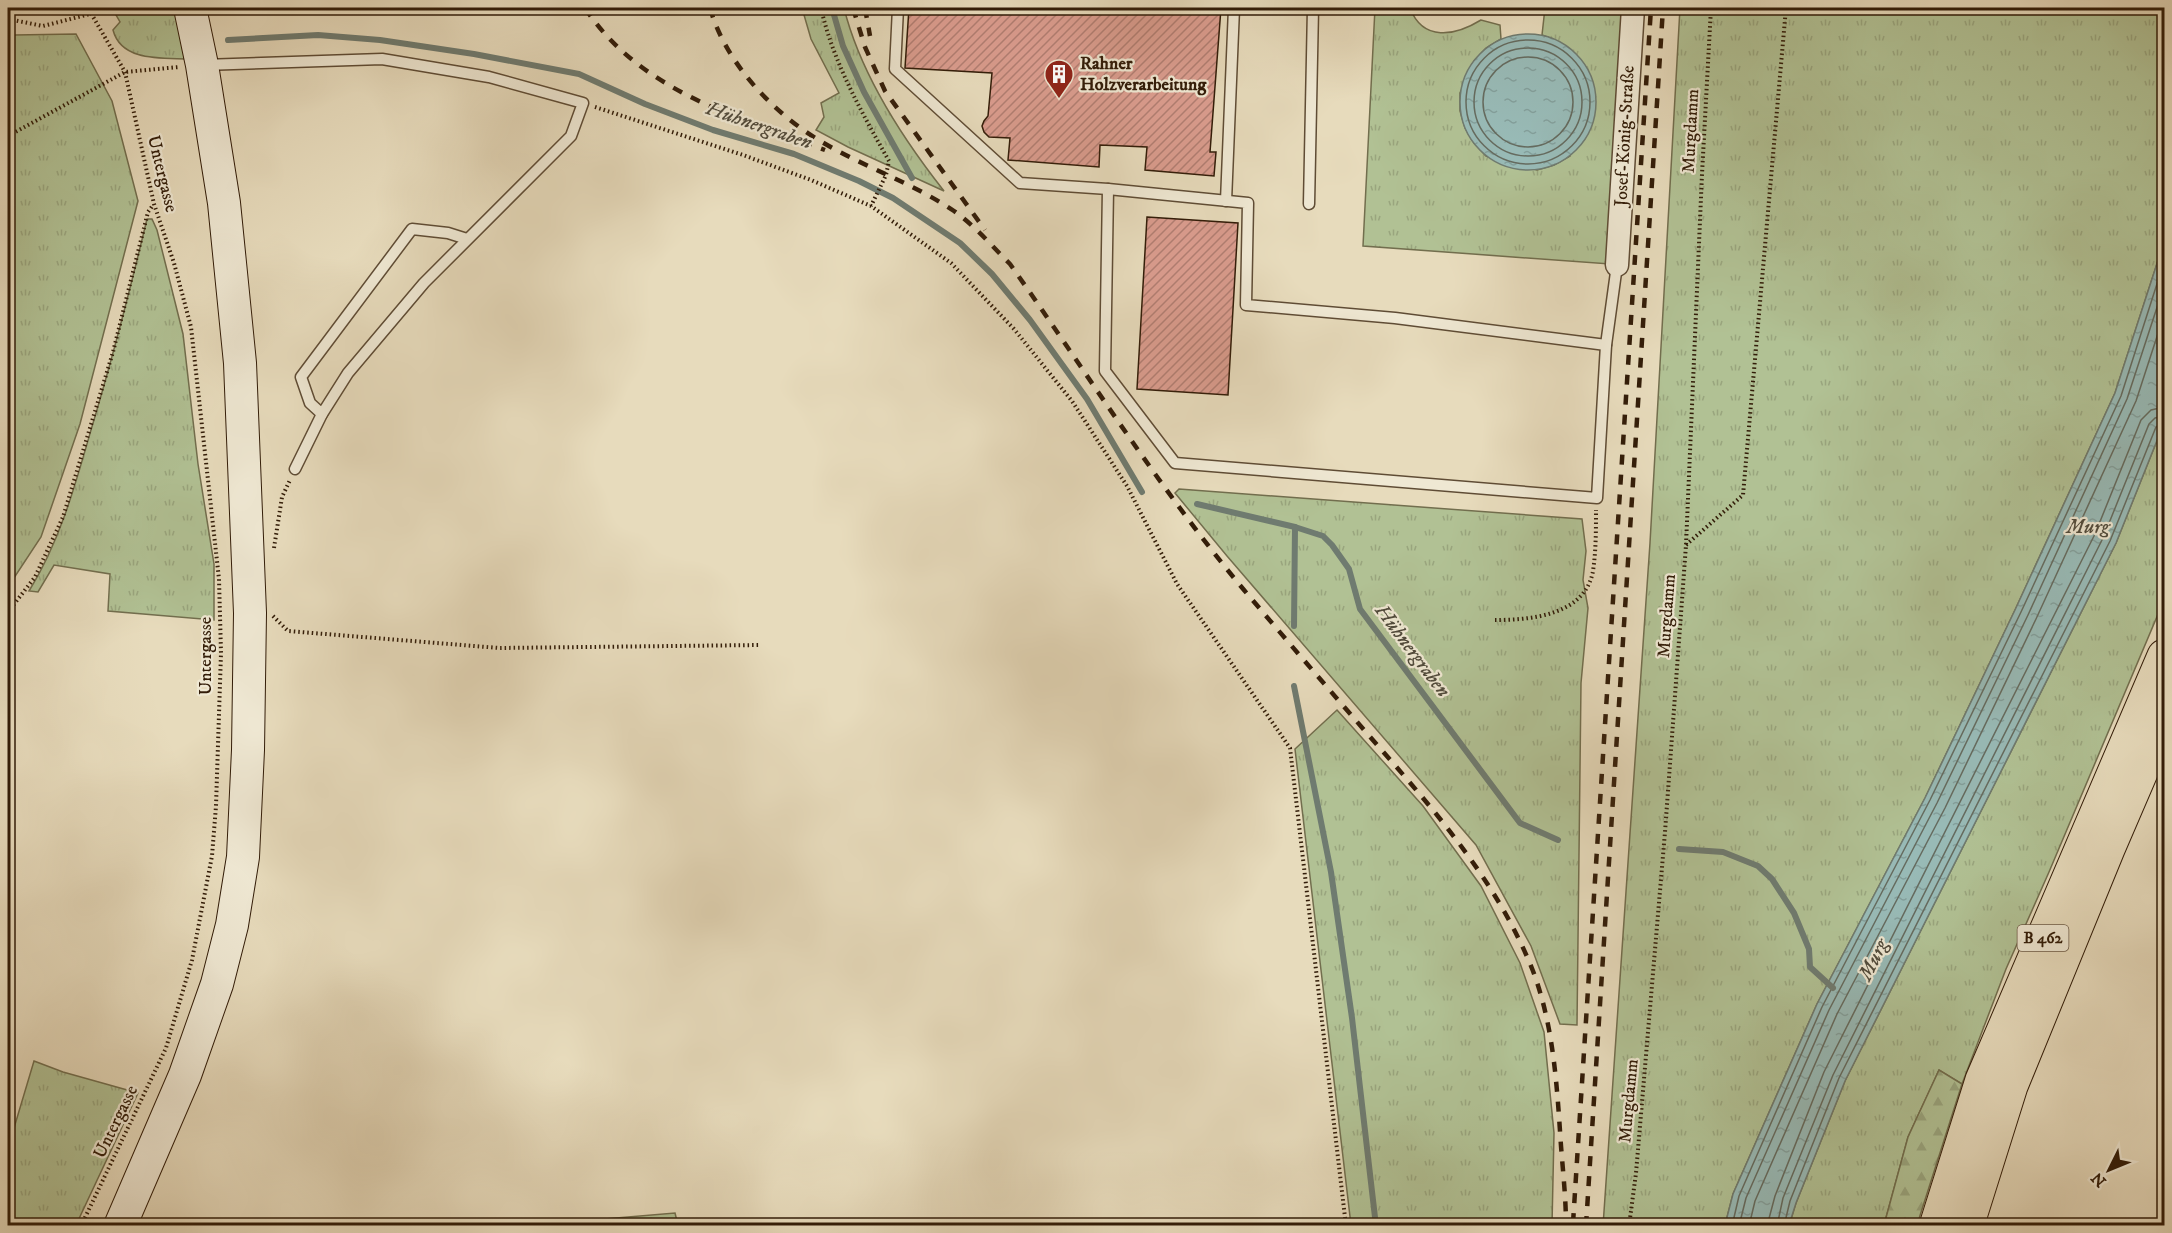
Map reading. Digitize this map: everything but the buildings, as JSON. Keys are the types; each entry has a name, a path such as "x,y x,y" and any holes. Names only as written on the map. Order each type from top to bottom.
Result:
{"highway":[{"name":"B 462","path":"1936,1226 1982,1080 2164,656"},
{"name":"B 462","path":"1967,1226 2011,1086 2164,719"}],"street":[{"path":"120,1226 185,1075 217,984 232,925 243,857 248,750 250,614 240,363 224,203 202,65 190,8"},
{"name":"Josef-König-Straße","path":"1617,265 1633,8"}],"lane":[{"path":"898,8 895,69 1020,183 1248,203 1246,305 1395,318 1606,345"},
{"path":"1226,201 1234,8"},
{"path":"1309,204 1313,8"},
{"path":"202,65 382,59 489,77 583,103 571,136 424,283 348,373 322,414 295,469"},
{"path":"1108,189 1105,370 1175,462 1597,498 1606,345 1617,265"},
{"path":"322,414 310,403 300,376 412,230 448,233 467,239"}],"path":[{"path":"8,19 44,26 90,14 88,8"},
{"path":"821,8 839,64 862,114 889,161 882,184 871,206"},
{"name":"Murgdamm","path":"1629,1226 1636,1173 1664,855 1686,545 1711,8"},
{"path":"1686,545 1743,495 1786,8"},
{"name":"Untergasse","path":"81,1226 166,1048 192,960 212,856 221,653 219,579 191,327 174,263 154,204 125,72 90,14"},
{"path":"8,136 125,72 202,65"},
{"path":"583,103 743,155 811,180 871,206 951,263 1014,329 1072,400 1126,486 1177,584 1290,748 1346,1226"},
{"path":"8,612 35,577 63,517 113,352 147,213 154,204"},
{"path":"274,553 275,531 282,497 295,469"},
{"path":"1495,620 1516,620 1562,610 1580,598 1593,573 1597,498"},
{"path":"273,609 273,615 288,631 498,648 760,645"}],"green space":[{"path":"112,8 187,8 186,59 143,56 124,47 117,40 113,30 120,22"},
{"path":"802,8 844,8 861,56 885,104 913,149 944,191 816,130 824,117 821,103 839,93 811,39"},
{"path":"1375,8 1410,8 1423,26 1441,33 1461,30 1481,20 1500,25 1501,39 1486,48 1474,61 1460,93 1460,111 1465,128 1474,143 1486,156 1537,170 1554,165 1570,156 1553,39 1542,35 1545,8 1625,8 1610,264 1363,246"},
{"path":"1680,8 2164,8 2164,242 2115,393 1925,798 1817,1004 1733,1194 1725,1225 1603,1226 1650,543"},
{"path":"8,32 14,35 76,34 112,101 138,201 80,424 41,537 8,587"},
{"path":"147,219 152,219 157,230 183,334 198,464 214,564 214,620 108,611 110,574 54,565 38,592 29,591 50,553 73,492 99,404"},
{"path":"2164,423 2164,600 2006,969 1962,1084 1939,1070 1908,1137 1884,1225 1789,1226 1845,1081 2116,543"},
{"path":"1179,489 1582,519 1586,551 1583,580 1588,608 1581,683 1577,1025 1560,1024 1531,946 1476,845 1227,556 1175,493"},
{"path":"1337,710 1423,806 1481,886 1520,963 1544,1032 1554,1133 1552,1225 1351,1225 1295,749"},
{"path":"34,1061 63,1072 138,1093 76,1225 8,1225 8,1148"},
{"path":"1939,1070 1962,1084 1917,1225 1884,1225 1908,1137"},
{"path":"675,1213 678,1225 533,1225"}],"water":[{"path":"1528,34 1554,39 1576,54 1591,76 1596,102 1591,128 1576,150 1554,165 1528,170 1502,165 1480,150 1465,128 1460,102 1465,76 1480,54 1502,39"},
{"name":"Murg","path":"2164,242 2164,423 2116,543 1845,1081 1789,1225 1725,1225 1733,1194 1817,1004 1925,798 2115,393"}],"waterway":[{"path":"832,8 843,46 864,92 912,178"},
{"name":"Hühnergraben","path":"228,40 318,35 380,40 474,54 579,74 645,104 713,130 794,154 859,181 893,198 960,243 992,274 1030,320 1087,399 1142,492"},
{"name":"Hühnergraben","path":"1197,504 1295,527 1323,536 1349,569 1360,609 1520,823 1558,840"},
{"path":"1294,626 1295,527"},
{"path":"1294,686 1331,872 1352,1018 1376,1226"},
{"name":"Hühnergraben","path":"1679,849 1723,852 1758,866 1772,879 1794,913 1809,949 1810,967 1833,988"}],"railway":[{"path":"585,8 607,36 661,81 725,113 825,150"},
{"path":"710,8 726,47 738,65 766,99 783,114 834,149 921,191 954,211 1010,264 1152,470 1212,551 1423,798 1485,880 1519,939 1533,971 1546,1014 1556,1079 1566,1226"},
{"path":"853,8 865,47 885,91 985,230"},
{"path":"865,8 870,36"},
{"path":"1573,1223 1651,8"},
{"path":"1586,1226 1663,8"}],"place":[{"name":"Rahner Holzverarbeitung","path":"1059,100"}]}
